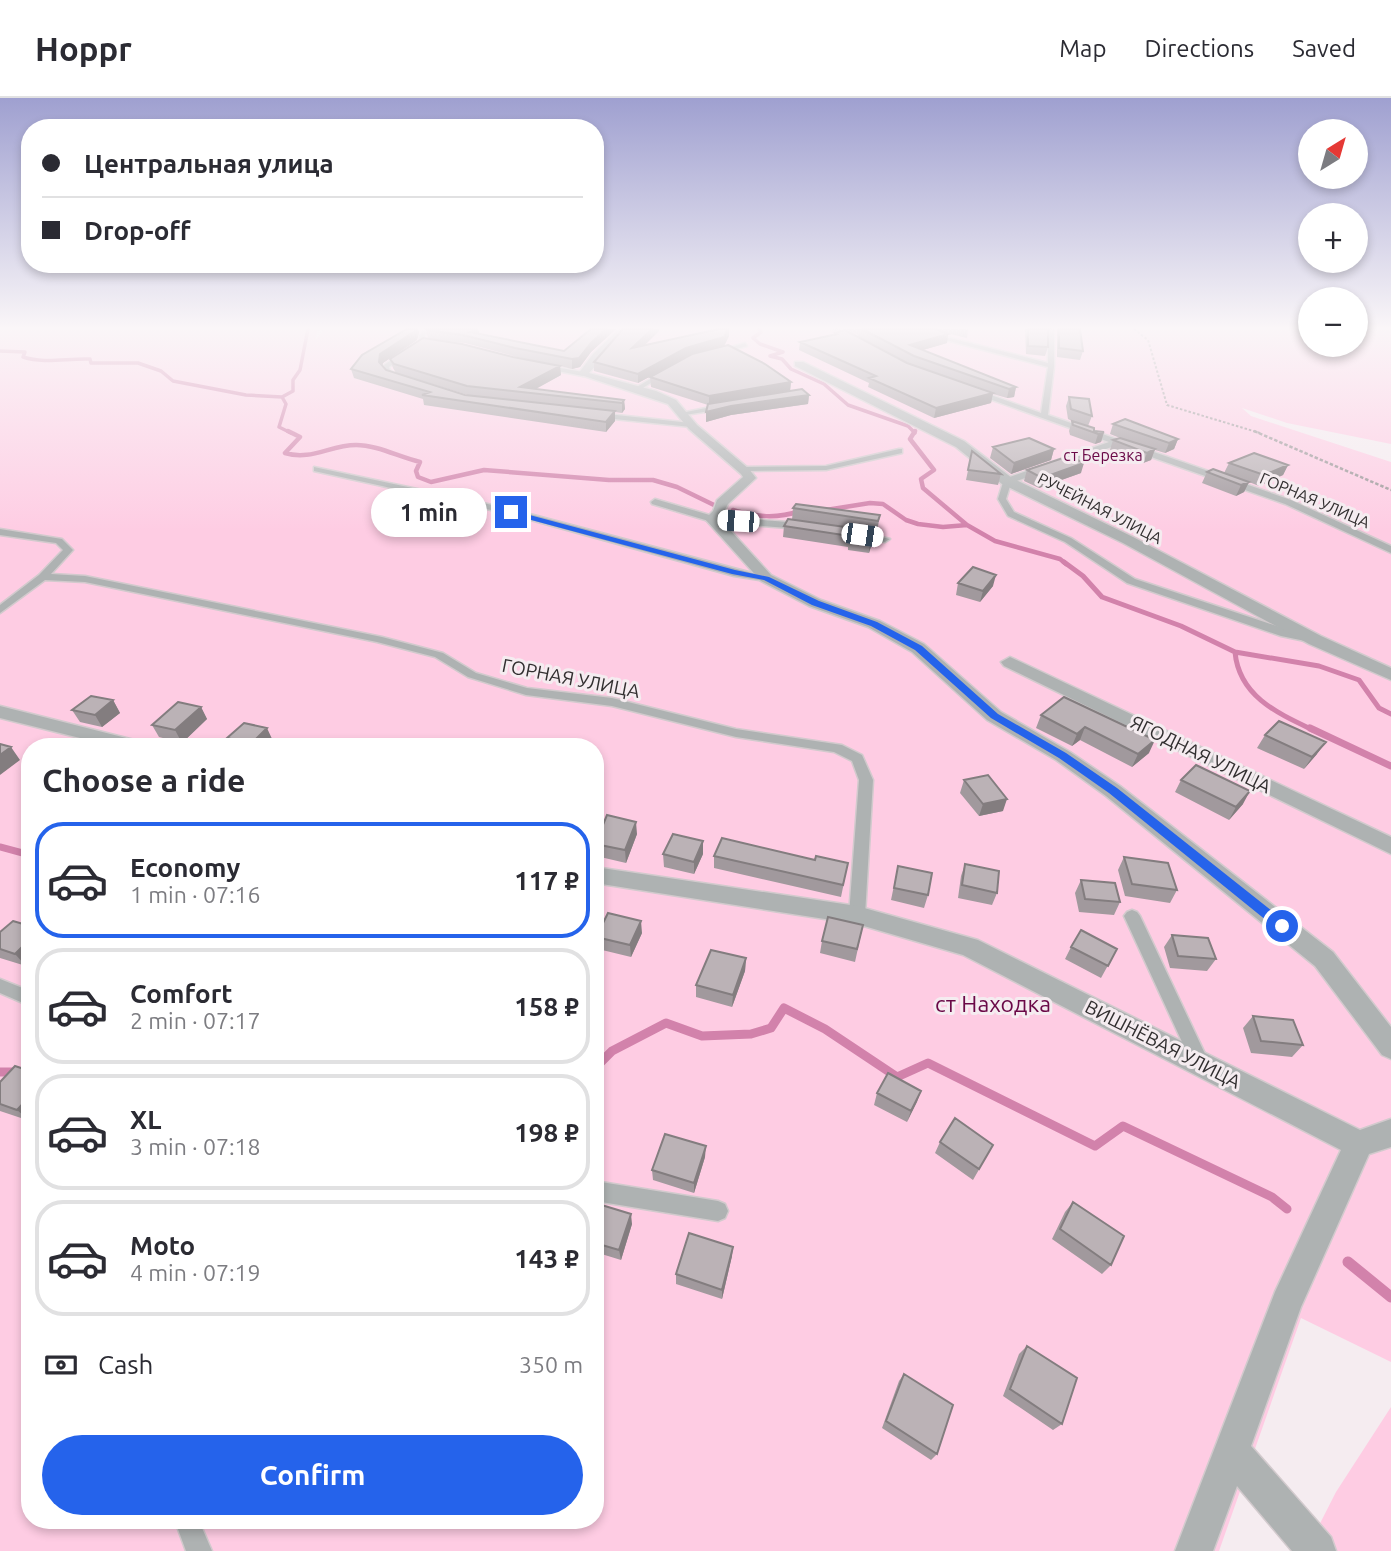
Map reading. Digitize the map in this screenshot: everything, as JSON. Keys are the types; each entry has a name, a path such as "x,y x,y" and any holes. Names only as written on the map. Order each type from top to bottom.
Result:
{"street":[{"path":"656,397 672,402 685,413 691,425 733,463 745,469 750,478 722,503 719,513 712,519 766,578 816,603 874,624 918,648 994,716 1063,755 1113,791 1324,960 1391,1046"},
{"name":"РУЧЕЙНАЯ УЛИЦА","path":"864,397 960,444 1007,481 1128,540 1315,640 1391,675"},
{"name":"ЯГОДНАЯ УЛИЦА","path":"1010,662 1391,846"},
{"path":"0,712 103,738"},
{"name":"ВИШНЁВАЯ УЛИЦА","path":"604,876 857,915 970,947 1052,986 1359,1144"},
{"path":"1194,1551 1286,1303 1359,1144 1391,1133"},
{"path":"1231,1451 1317,1551"}],"lane":[{"name":"ГОРНАЯ УЛИЦА","path":"987,397 1288,502 1391,550"},
{"path":"1044,416 1047,397"},
{"path":"685,413 739,404"},
{"path":"586,414 691,425"},
{"path":"1114,443 1007,481 1002,499 1011,514 1068,540 1132,581 1285,634 1315,640"},
{"path":"745,469 826,468 899,451"},
{"path":"317,469 511,512 734,573 766,578"},
{"path":"655,502 712,519 815,528"},
{"path":"0,532 59,541 68,550 43,577 0,610"},
{"path":"850,533 885,538"},
{"name":"ГОРНАЯ УЛИЦА","path":"43,577 85,579 378,639 439,655 472,675 526,691 612,702 736,733 837,748 857,758 866,780 857,915"},
{"path":"1132,916 1201,1064"},
{"path":"0,986 21,995"},
{"path":"604,1192 718,1211"},
{"path":"190,1529 199,1551"}],"path":[{"path":"1165,397 1167,405 1264,434 1391,490"}],"green space":[{"name":"ст Находка","path":"0,397 1391,397 1391,444 1287,423 1242,408 1251,416 1391,462 1391,1362 1301,1318 1219,1551 0,1551"},
{"path":"1391,1407 1391,1551 1306,1551 1336,1492"}],"building":[{"path":"434,397 482,397 615,411 606,422"},
{"path":"566,397 624,400 622,403"},
{"path":"753,397 796,397 706,412 708,404"},
{"path":"911,397 979,397 936,408"},
{"path":"1069,397 1089,399 1092,416 1071,409"},
{"path":"1125,419 1178,439 1169,443 1113,424"},
{"path":"1072,421 1094,428 1094,431 1104,432 1098,434 1073,425"},
{"path":"1029,438 1054,449 1014,463 993,447"},
{"path":"1120,438 1155,449 1147,453 1113,440"},
{"path":"972,451 1001,474 968,470"},
{"path":"1254,453 1288,465 1264,475 1229,463"},
{"path":"1069,456 1084,463 1042,478 1027,470"},
{"path":"1213,469 1249,482 1241,485 1207,472"},
{"path":"796,504 880,515 878,521 793,508"},
{"path":"788,519 874,531 870,542 849,539 850,536 784,526"},
{"path":"973,567 996,575 983,591 958,583"},
{"path":"91,696 113,700 95,715 72,710"},
{"path":"1064,697 1155,740 1138,754 1085,727 1077,734 1041,715"},
{"path":"178,702 201,707 175,730 152,725"},
{"path":"1279,721 1326,742 1312,757 1265,735"},
{"path":"244,723 267,728 257,738 227,738"},
{"path":"0,744 11,747 0,755"},
{"path":"1196,765 1250,791 1236,807 1181,780"},
{"path":"988,775 1007,799 983,804 964,780"},
{"path":"607,815 636,822 625,850 604,846 604,822"},
{"path":"673,834 703,841 694,862 663,854"},
{"path":"722,838 815,860 816,856 848,863 843,885 714,856"},
{"path":"1124,857 1168,863 1177,890 1132,884"},
{"path":"965,864 999,871 997,893 962,885"},
{"path":"898,866 932,873 928,895 894,888"},
{"path":"1081,880 1115,883 1120,902 1085,899"},
{"path":"608,913 641,921 630,945 604,939 604,921"},
{"path":"828,917 863,925 857,949 822,941"},
{"path":"13,921 21,923 21,948 15,954 0,949 0,932"},
{"path":"1081,930 1117,949 1108,966 1071,947"},
{"path":"1172,935 1208,938 1216,959 1178,956"},
{"path":"711,950 746,958 733,995 696,985"},
{"path":"1253,1016 1293,1020 1303,1045 1261,1041"},
{"path":"15,1066 21,1068 21,1106 17,1110 0,1104 0,1082"},
{"path":"888,1073 921,1091 911,1111 877,1093"},
{"path":"955,1118 993,1145 979,1169 940,1142"},
{"path":"665,1134 706,1146 694,1183 652,1170"},
{"path":"1073,1202 1124,1236 1111,1265 1060,1229"},
{"path":"604,1206 631,1214 619,1250 604,1246"},
{"path":"689,1233 733,1247 722,1290 676,1274"},
{"path":"1027,1346 1077,1378 1062,1424 1010,1389"},
{"path":"904,1374 953,1405 937,1454 886,1421"}],"waterway":[{"path":"282,397 286,404 279,427 291,433"},
{"path":"839,397 848,405 908,426 914,432"},
{"path":"288,431 300,437 285,453 303,455 347,446 372,447 420,462 416,471 418,477 431,482 484,470 609,480 653,480 677,487 714,505"},
{"path":"914,432 910,439 934,470 921,479 923,488 967,525"},
{"path":"826,510 870,503 883,504 906,520 918,524 943,527 967,525"},
{"path":"733,510 767,516 800,511"},
{"path":"967,525 995,541 1060,559 1066,564"},
{"path":"1064,562 1083,576 1102,597 1181,626 1235,652"},
{"path":"1235,652 1319,666 1359,680 1379,708 1391,714"},
{"path":"1235,652 1238,667 1252,692 1286,717 1313,730"},
{"path":"1310,728 1391,766"},
{"path":"0,847 21,853"},
{"path":"604,1059 612,1051 666,1023 702,1036 751,1034 771,1028 784,1008 825,1029 897,1077 928,1063 1095,1146 1123,1126 1272,1197 1287,1209"},
{"path":"0,1072 21,1072"},
{"path":"1348,1262 1391,1297"}],"route":[{"path":"511,512 734,573 766,578 816,603 874,624 918,648 994,716 1063,755 1113,791 1282,926"}],"park label":[{"name":"ст Березка","path":"1103,455"}]}
